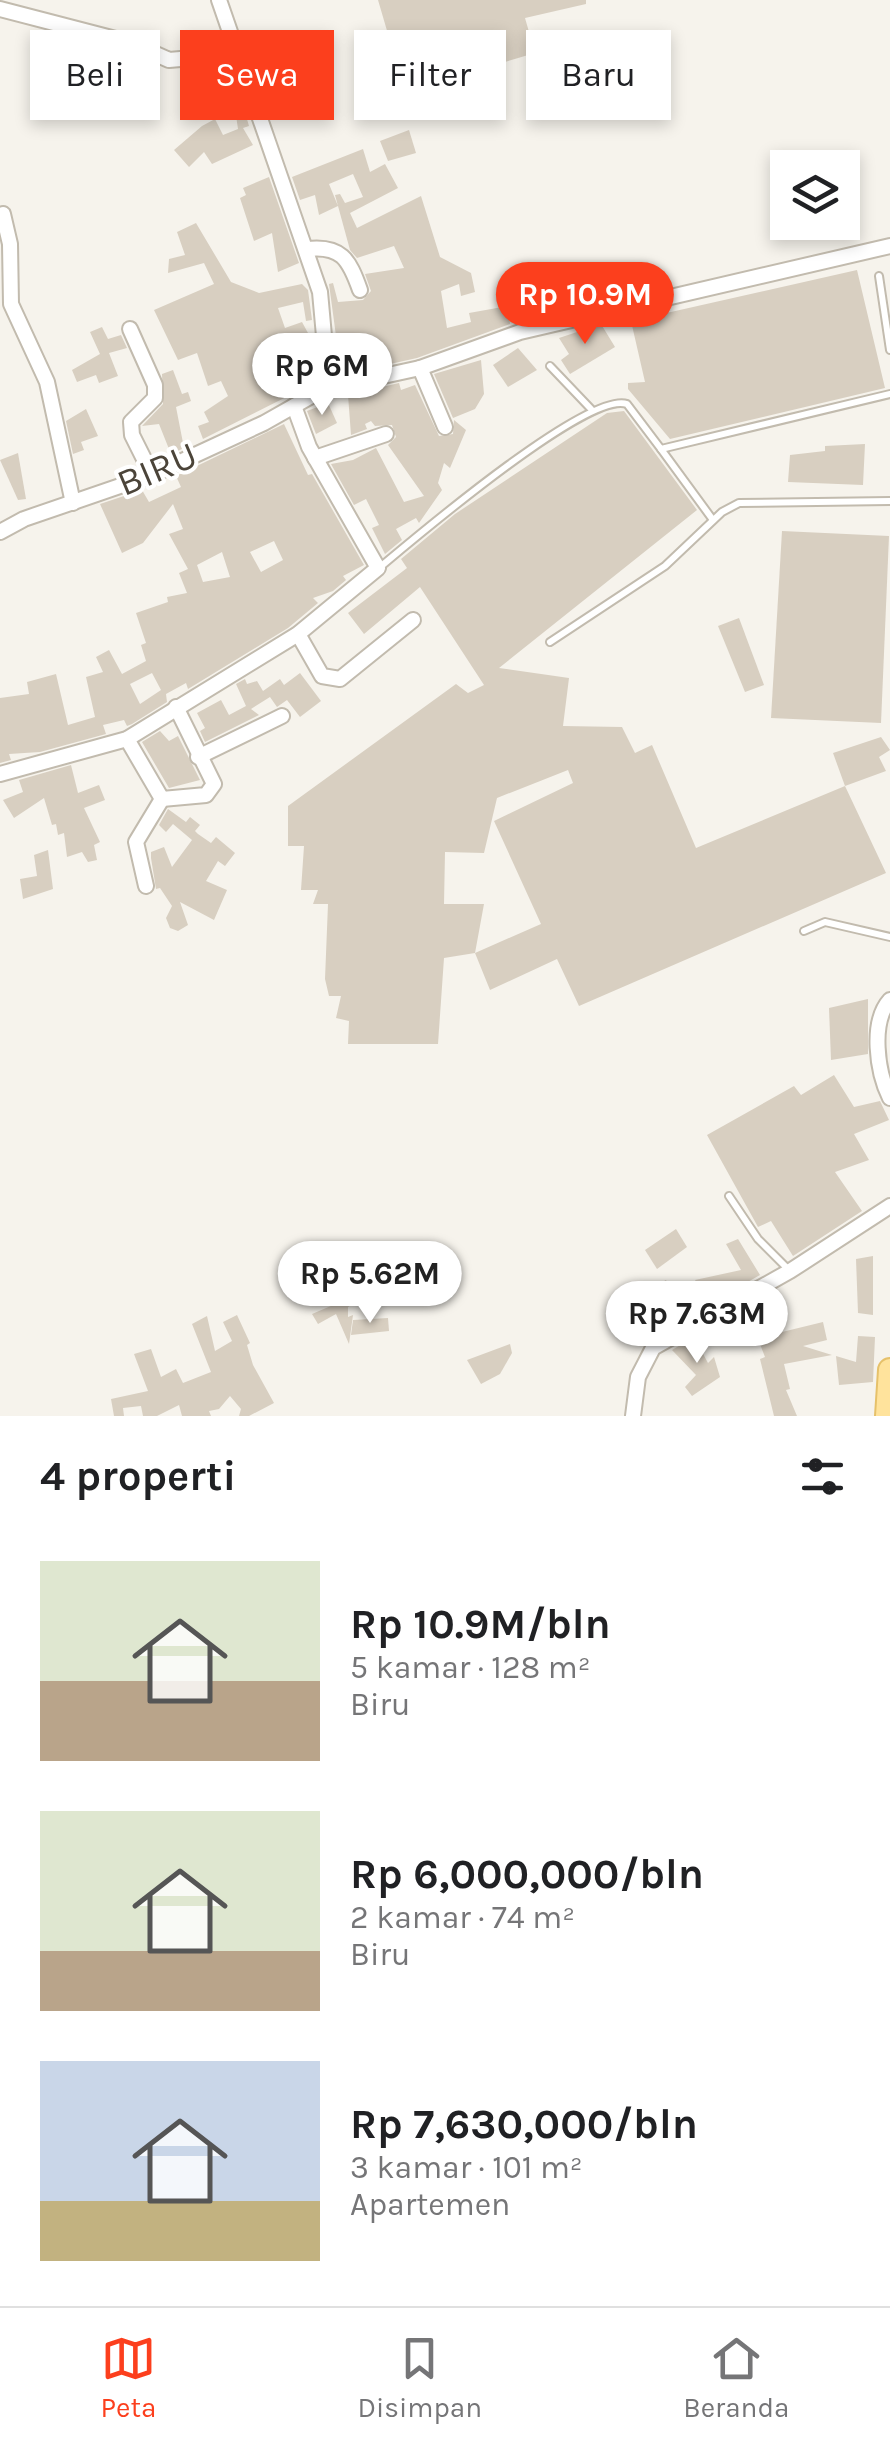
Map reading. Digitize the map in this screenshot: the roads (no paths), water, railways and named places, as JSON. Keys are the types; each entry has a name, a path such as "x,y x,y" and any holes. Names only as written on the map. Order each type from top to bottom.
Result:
{"main road":[{"path":"887,1416 890,1383"}],"street":[{"path":"219,0 230,30"},
{"path":"0,9 131,43 169,60 180,59"},
{"path":"261,120 307,249 324,319 324,389"},
{"path":"3,214 10,244 11,304 47,382 52,424 73,503"},
{"name":"BIRU","path":"0,532 152,475 324,389 420,368 520,332 890,246"},
{"path":"307,249 332,247 342,253 360,290"},
{"path":"130,329 155,385 155,398 131,422 152,475"},
{"path":"420,368 444,428"},
{"path":"0,774 128,739 298,634 378,568 315,458 294,406"},
{"path":"315,458 386,434"},
{"path":"298,634 322,676 340,679 413,620"},
{"path":"146,886 136,842 162,799 213,790 212,780 176,707"},
{"path":"198,757 282,716"},
{"path":"128,739 162,799"},
{"path":"890,1000 877,1027 882,1076 890,1098"},
{"path":"633,1416 638,1377 653,1348 790,1270 890,1206"}],"lane":[{"path":"879,276 890,350"},
{"path":"550,366 591,410"},
{"path":"661,449 890,394"},
{"path":"378,568 524,454 591,410 612,401 628,404 713,520"},
{"path":"550,642 666,566 713,520 750,500 890,501"},
{"path":"804,931 824,922 890,937"},
{"path":"729,1196 758,1240 790,1270"}]}
